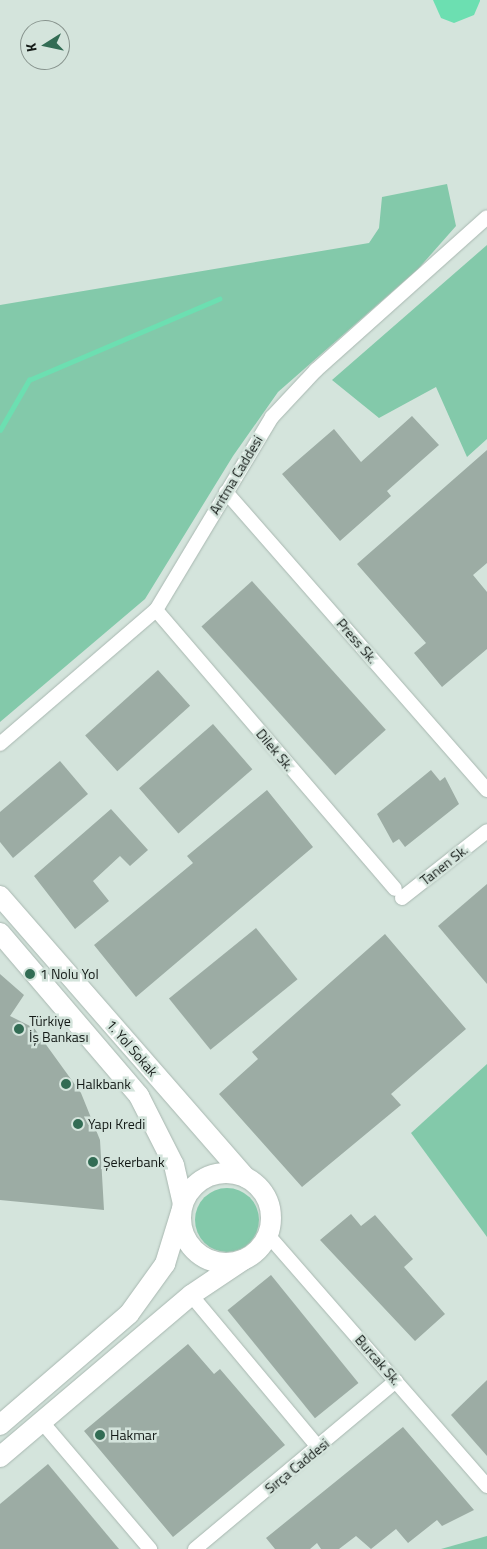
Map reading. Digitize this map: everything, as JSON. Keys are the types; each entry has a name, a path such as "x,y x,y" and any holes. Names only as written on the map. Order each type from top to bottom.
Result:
{"main road":[{"name":"1. Yol Sokak","path":"0,896 245,1177 265,1195 271,1222 268,1235"},
{"name":"1. Yol Sokak","path":"0,933 139,1096 168,1149 182,1207 184,1235 202,1257 229,1264 243,1260"},
{"path":"0,1425 135,1307 165,1264 182,1207 196,1185 215,1174 245,1177"},
{"path":"0,1457 191,1295 243,1260 268,1235"}],"street":[{"name":"Arıtma Caddesi","path":"0,744 156,610 272,417 303,384 487,217"},
{"name":"Press Sk.","path":"226,492 487,790"},
{"name":"Dilek Sk.","path":"156,610 398,894"},
{"name":"Tanen Sk.","path":"398,894 487,831"},
{"name":"Burcak Sk.","path":"268,1235 487,1486"},
{"path":"191,1295 319,1448"},
{"name":"Sırça Caddesi","path":"195,1549 319,1448 396,1381"},
{"path":"42,1422 150,1549"}],"shaded area":[{"path":"433,0 480,1 474,15 454,23 441,18"},
{"path":"447,184 456,226 418,269 278,392 233,456 145,599 0,722 0,305 369,243 379,228 382,197"},
{"path":"487,245 487,439 467,457 436,387 379,418 332,380"},
{"path":"487,1064 487,1237 411,1133"},
{"path":"227,1188 239,1190 250,1197 257,1208 259,1220 257,1232 250,1243 239,1250 227,1252 215,1250 204,1243 197,1232 195,1220 197,1208 204,1197 215,1190"},
{"path":"487,1536 487,1549 441,1549"}],"building":[{"path":"412,416 439,445 387,491 391,496 340,541 282,474 334,429 361,462"},
{"path":"487,450 487,563 473,575 487,592 487,649 442,687 414,653 426,643 357,564"},
{"path":"252,581 386,730 335,775 201,627"},
{"path":"158,670 190,706 117,771 85,736"},
{"path":"213,724 252,769 178,834 139,788"},
{"path":"60,761 88,794 13,858 0,842 0,812"},
{"path":"431,770 440,781 445,777 459,804 405,847 399,839 393,843 377,814"},
{"path":"267,790 313,847 136,997 94,945 193,863 187,856"},
{"path":"111,809 148,850 130,866 120,856 93,881 109,901 75,929 34,876"},
{"path":"487,884 487,984 438,926"},
{"path":"256,928 298,979 210,1050 169,998"},
{"path":"385,934 466,1029 391,1094 401,1105 302,1187 219,1094 258,1059 252,1052"},
{"path":"0,974 24,995 10,1016 34,1028 81,1093 100,1140 104,1210 0,1200"},
{"path":"351,1214 361,1226 375,1215 413,1259 404,1267 445,1314 415,1341 320,1240"},
{"path":"271,1275 358,1383 315,1418 227,1310"},
{"path":"188,1344 214,1374 220,1369 285,1445 173,1537 84,1431"},
{"path":"487,1380 487,1456 451,1415"},
{"path":"403,1427 474,1510 442,1526 437,1520 408,1543 396,1529 371,1549 356,1536 339,1549 321,1549 317,1543 310,1549 275,1549 266,1538"},
{"path":"48,1464 119,1549 0,1549 0,1504"}],"waterway":[{"path":"0,430 29,380 219,299"}],"place":[{"name":"1 Nolu Yol","path":"30,974"},
{"name":"Türkiye İş Bankası","path":"19,1029"},
{"name":"Halkbank","path":"66,1084"},
{"name":"Yapı Kredi","path":"78,1124"},
{"name":"Şekerbank","path":"93,1162"},
{"name":"Hakmar","path":"100,1435"}]}
